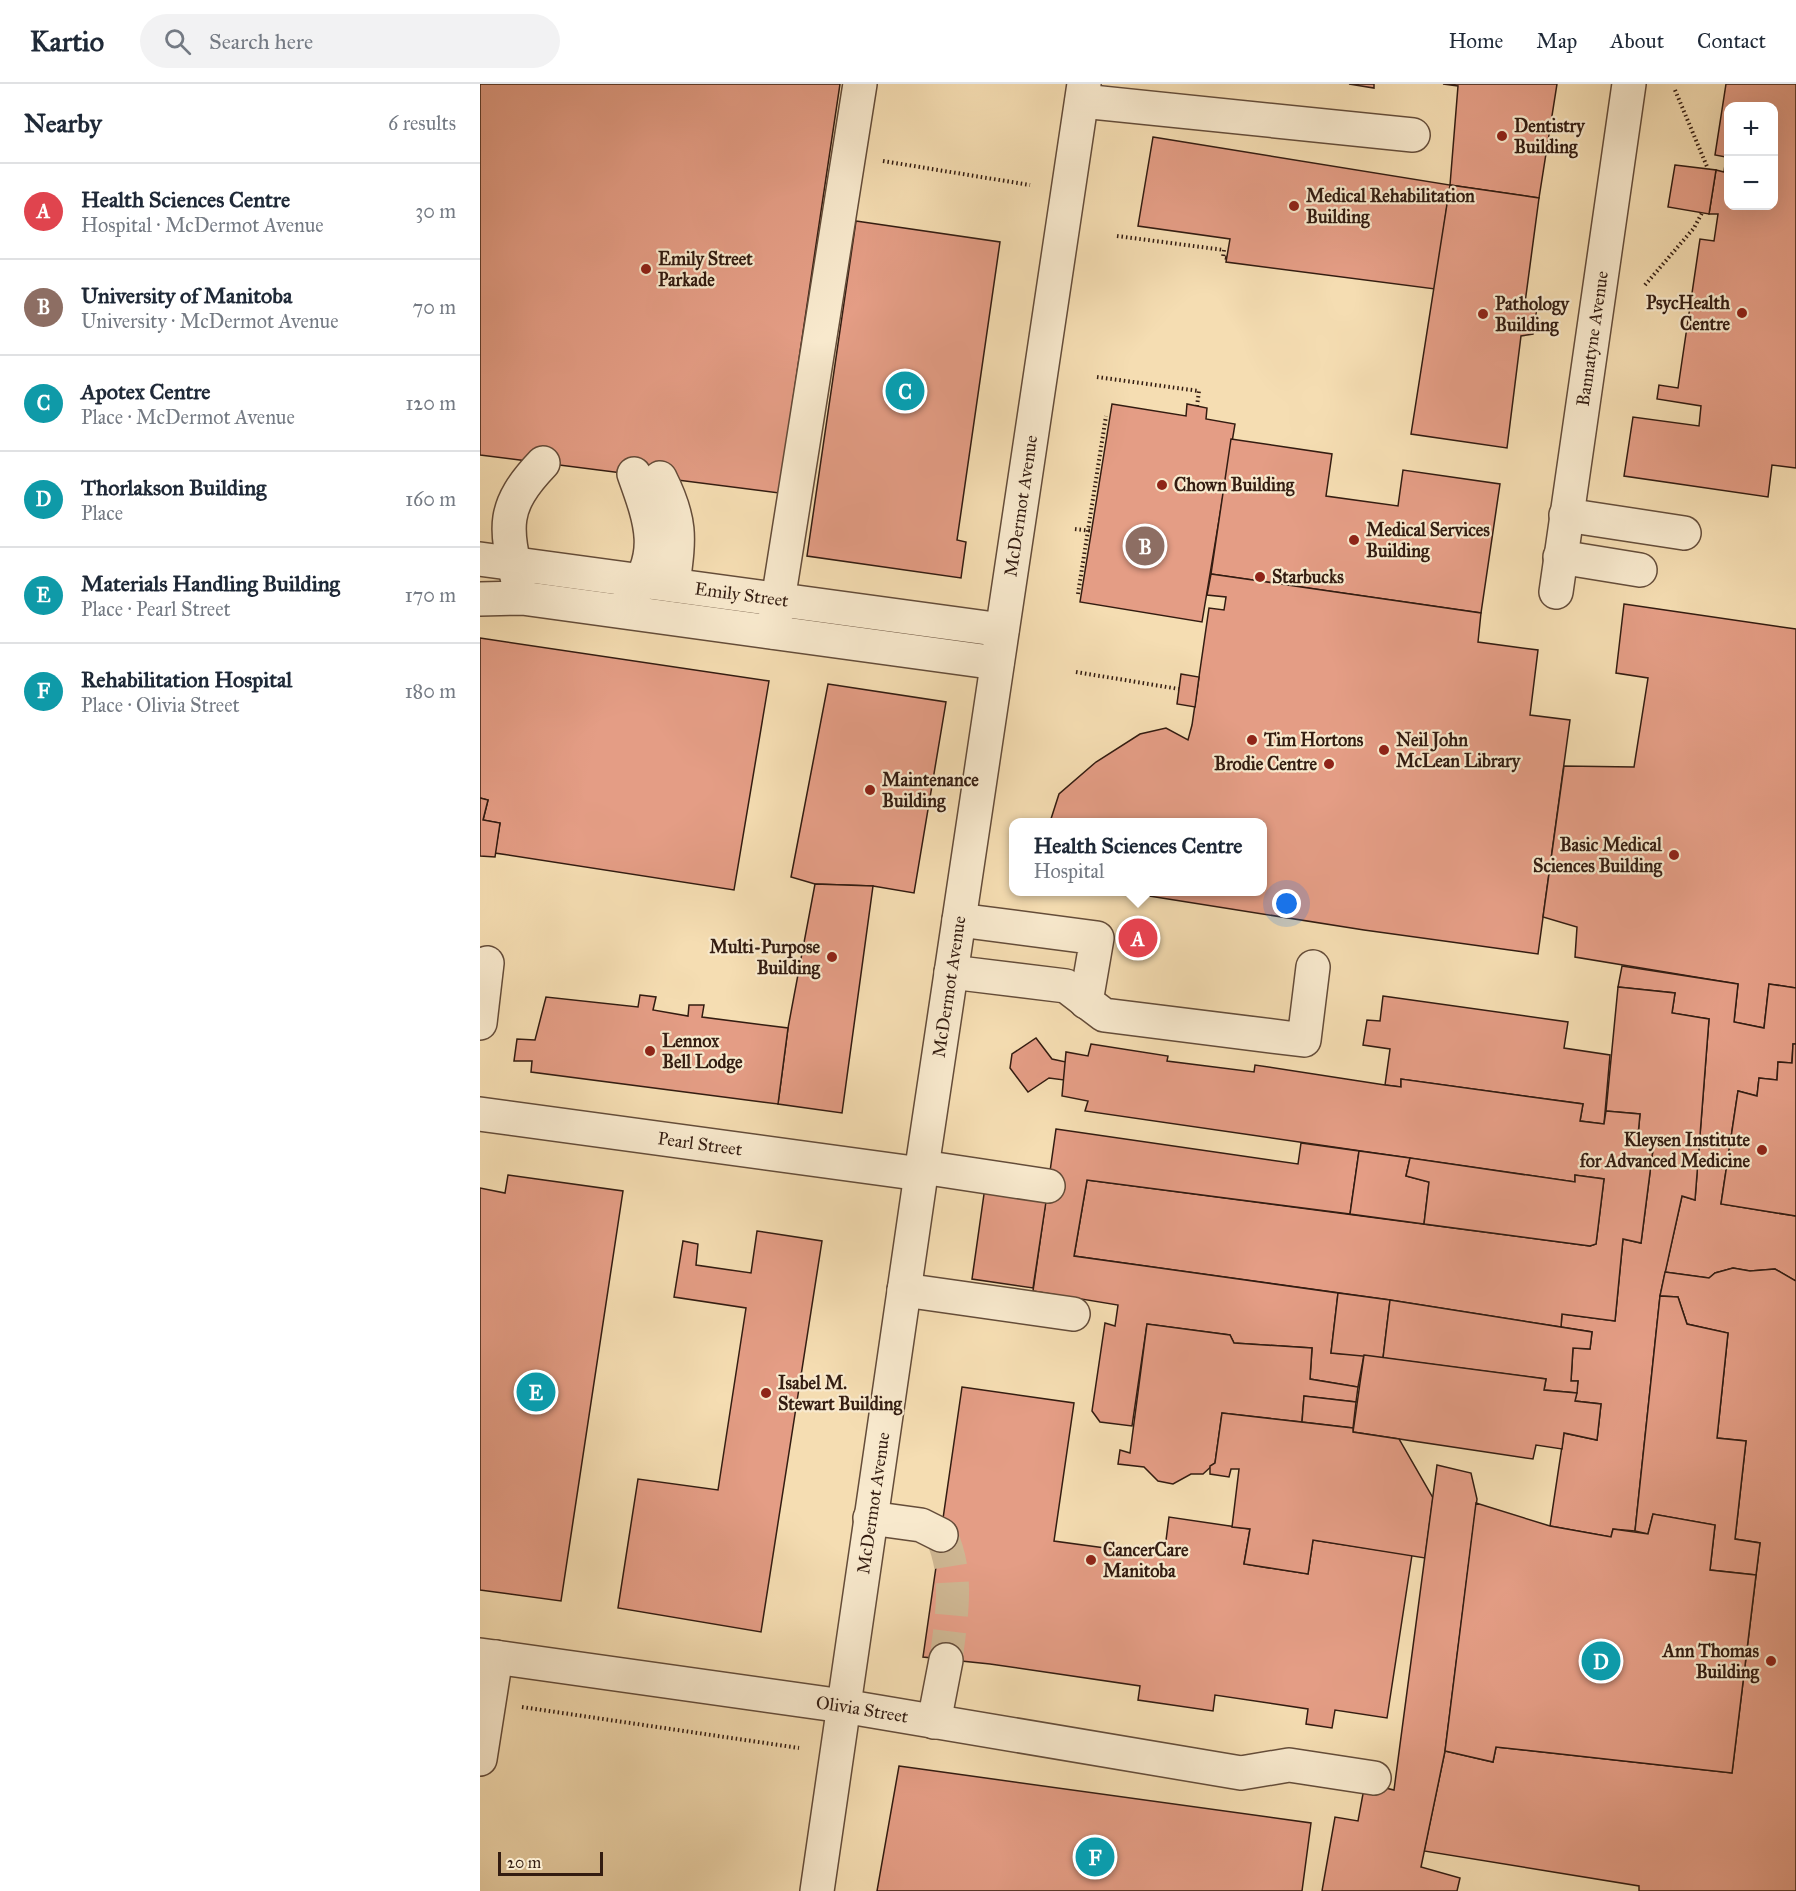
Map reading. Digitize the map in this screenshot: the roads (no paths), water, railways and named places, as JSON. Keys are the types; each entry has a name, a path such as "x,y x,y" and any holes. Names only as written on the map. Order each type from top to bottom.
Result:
{"street":[{"path":"773,632 860,84"},
{"name":"Bannatyne Avenue","path":"1556,592 1629,84"},
{"path":"1083,93 1413,135"},
{"name":"McDermot Avenue","path":"817,1891 921,1171 1083,93"},
{"path":"480,553 484,531 506,477 533,462 510,515 507,533 522,598"},
{"path":"619,611 658,583 679,530 672,504 647,476"},
{"path":"1566,516 1684,533"},
{"path":"1560,557 1640,570"},
{"name":"Emily Street","path":"480,559 1002,630"},
{"name":"Emily Street","path":"480,599 522,598 997,663"},
{"path":"959,920 1097,938 1086,1002"},
{"path":"480,1023 487,963"},
{"path":"951,972 1066,986 1104,1015 1304,1040 1313,967"},
{"name":"Pearl Street","path":"480,1114 921,1171 1048,1185"},
{"path":"904,1290 1073,1314"},
{"path":"870,1518 921,1525 941,1535"},
{"path":"480,1759 489,1702 488,1656"},
{"name":"Olivia Street","path":"488,1656 843,1706 1241,1773 1290,1765 1374,1778"},
{"path":"934,1722 946,1660"}],"tunnel":[{"path":"941,1535 947,1550 952,1581 952,1613 946,1660"}],"place":[{"name":"Dentistry Building","path":"1502,136"},
{"name":"Medical Rehabilitation Building","path":"1294,206"},
{"name":"Emily Street Parkade","path":"646,269"},
{"name":"PsycHealth Centre","path":"1742,313"},
{"name":"Pathology Building","path":"1483,314"},
{"name":"Apotex Centre","path":"905,391"},
{"name":"Chown Building","path":"1162,485"},
{"name":"Medical Services Building","path":"1354,540"},
{"name":"University of Manitoba","path":"1145,546"},
{"name":"Starbucks","path":"1260,577"},
{"name":"Tim Hortons","path":"1252,740"},
{"name":"Neil John McLean Library","path":"1384,750"},
{"name":"Brodie Centre","path":"1329,764"},
{"name":"Maintenance Building","path":"870,790"},
{"name":"Basic Medical Sciences Building","path":"1674,855"},
{"name":"Health Sciences Centre","path":"1138,938"},
{"name":"Multi-Purpose Building","path":"832,957"},
{"name":"Lennox Bell Lodge","path":"650,1051"},
{"name":"Kleysen Institute for Advanced Medicine","path":"1762,1150"},
{"name":"Materials Handling Building","path":"536,1392"},
{"name":"Isabel M. Stewart Building","path":"766,1393"},
{"name":"CancerCare Manitoba","path":"1091,1560"},
{"name":"Thorlakson Building","path":"1601,1661"},
{"name":"Ann Thomas Building","path":"1771,1661"},
{"name":"Rehabilitation Hospital","path":"1095,1857"}]}
